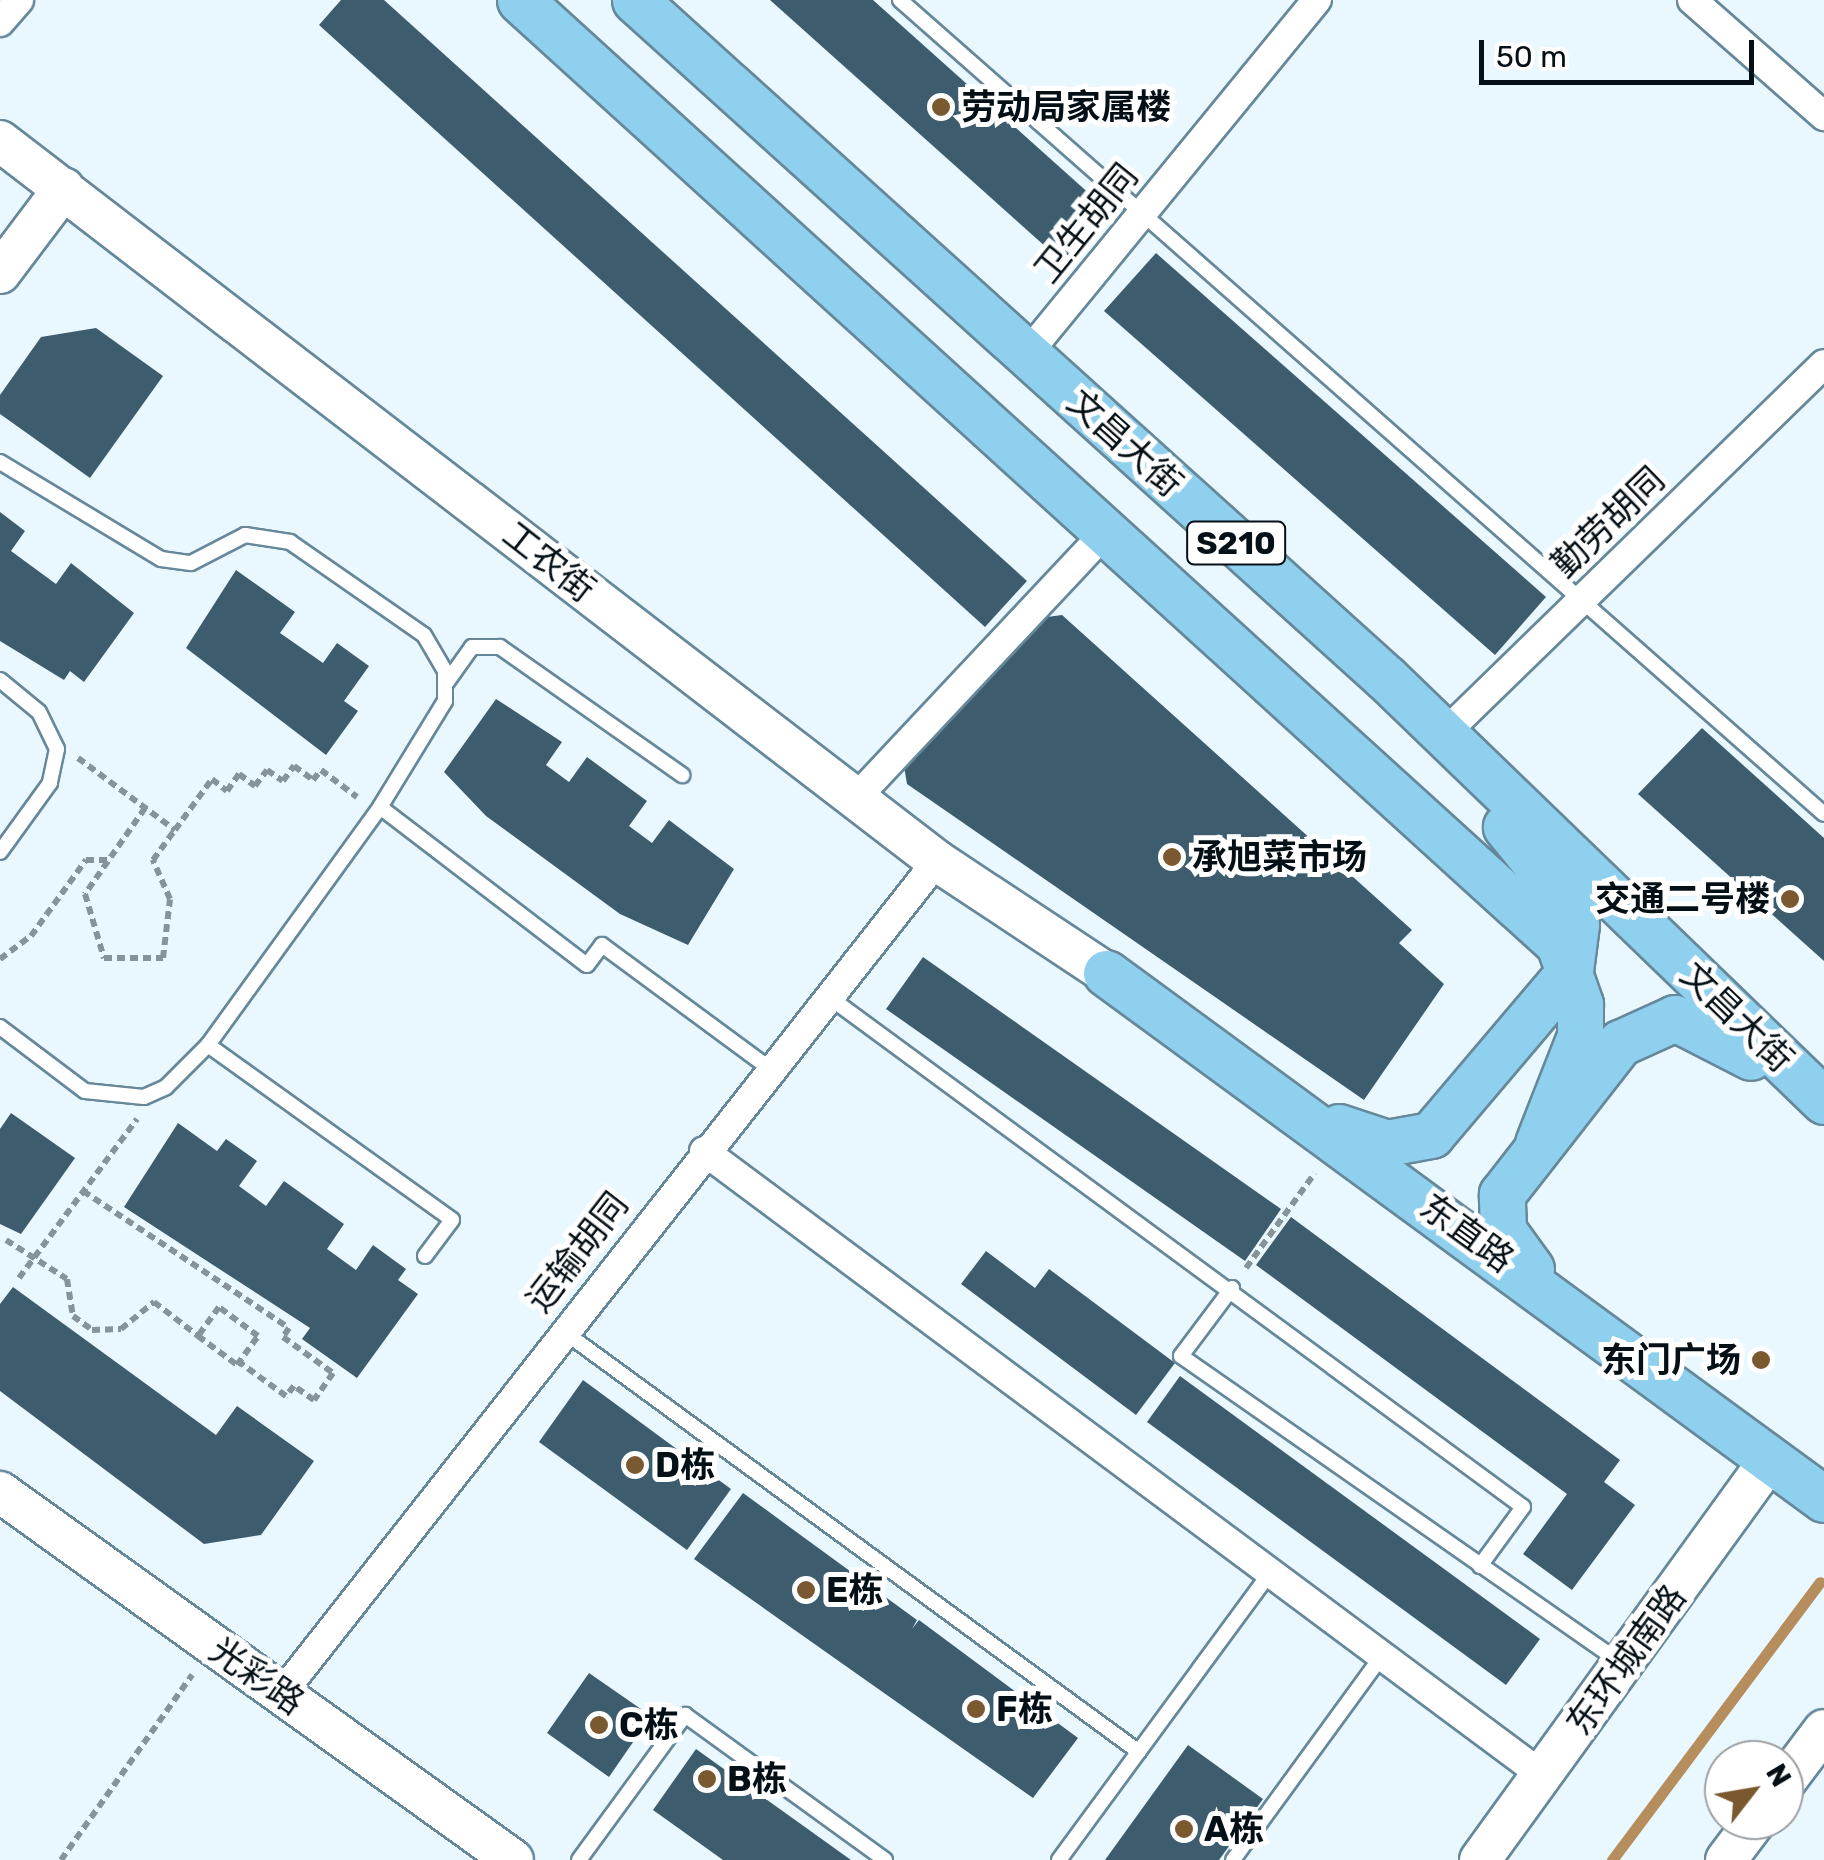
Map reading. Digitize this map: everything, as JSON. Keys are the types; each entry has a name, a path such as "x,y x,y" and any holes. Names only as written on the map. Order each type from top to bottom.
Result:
{"main road":[{"path":"520,0 1484,871 1559,944 1570,971 1580,1036 1538,1144"},
{"name":"文昌大街","path":"635,0 1386,678 1824,1103"},
{"name":"工农街","path":"0,141 937,861 1106,973"},
{"path":"0,272 64,188"},
{"path":"1259,1082 1361,1139 1410,1143 1450,1120 1570,971 1576,924 1567,902 1386,678"},
{"name":"东直路","path":"1106,973 1557,1298 1824,1499"},
{"path":"1557,1298 1512,1248 1500,1212 1510,1178 1620,1043 1654,1020 1696,1022 1824,1103"},
{"name":"东环城南路","path":"1480,1860 1770,1459"},
{"name":"光彩路","path":"0,1492 513,1860"},
{"path":"1804,1756 1824,1730"}],"street":[{"path":"0,22 20,0"},
{"name":"卫生胡同","path":"1027,354 1318,0"},
{"path":"1692,0 1824,116"},
{"name":"勤劳胡同","path":"1444,734 1824,364"},
{"path":"856,798 1108,530"},
{"name":"运输胡同","path":"282,1693 704,1151 937,861"},
{"path":"704,1151 1542,1774"}],"lane":[{"path":"900,0 1140,216 1824,814"},
{"path":"0,462 161,559 203,559 245,535 290,542 424,635 447,682"},
{"path":"0,1028 86,1090 113,1098 158,1090 208,1045 378,809 432,728 447,682 472,647 500,648 682,775"},
{"path":"0,680 39,712 57,742 50,783 0,852"},
{"path":"378,809 588,965 602,945 770,1069"},
{"path":"0,843 16,829"},
{"path":"828,997 1232,1288 1523,1506 1480,1566"},
{"path":"208,1045 452,1220 425,1256"},
{"path":"1232,1288 1181,1356 1622,1664"},
{"path":"563,1331 1138,1752"},
{"path":"1059,1860 1270,1573"},
{"path":"1232,1860 1382,1656"},
{"path":"578,1860 685,1715 885,1860"}],"path":[{"path":"57,742 175,830"},
{"path":"146,808 85,894 104,958 154,964 170,899 153,860 212,780 226,791 239,774 255,786 266,770 283,782 294,766 313,780 320,770 378,809"},
{"path":"0,959 31,936 86,860 109,860"},
{"path":"19,1278 158,1090"},
{"path":"1232,1288 1339,1140"},
{"path":"6,1240 36,1255 67,1278 73,1316 92,1330 121,1329 154,1302 286,1396 294,1386 314,1400 333,1374 283,1337 289,1328 83,1191"},
{"path":"198,1336 219,1307 258,1336 239,1362"},
{"path":"61,1860 213,1645"}],"building":[{"path":"341,0 384,0 1027,581 985,627 319,25"},
{"name":"劳动局家属楼","path":"770,0 873,0 1112,214 1066,265"},
{"path":"1156,253 1546,597 1495,655 1104,311"},
{"path":"96,328 163,376 90,478 0,414 0,395 41,337"},
{"path":"0,512 25,531 11,551 56,584 71,563 134,613 84,682 70,671 64,680 0,641"},
{"path":"236,570 295,612 280,633 323,663 337,643 369,666 344,701 358,711 326,755 186,648"},
{"name":"承旭菜市场","path":"1062,615 1412,930 1399,943 1444,984 1364,1100 907,784 903,760 1032,619"},
{"path":"496,699 562,742 546,765 569,782 587,757 647,801 629,826 652,843 669,820 734,869 688,945 620,914 486,816 444,772"},
{"name":"交通二号楼","path":"1702,728 1824,838 1824,961 1638,794"},
{"path":"923,957 1281,1209 1245,1261 886,1009"},
{"path":"11,1113 75,1158 21,1234 0,1224 0,1129"},
{"path":"178,1123 217,1151 226,1139 257,1161 239,1186 266,1206 284,1181 344,1224 327,1249 356,1270 373,1245 406,1269 398,1280 418,1294 357,1378 302,1339 310,1328 124,1207"},
{"path":"1291,1217 1620,1460 1604,1482 1635,1505 1572,1590 1523,1554 1567,1494 1256,1265"},
{"path":"986,1251 1035,1288 1049,1269 1175,1363 1136,1415 961,1284"},
{"path":"13,1287 216,1435 237,1406 314,1461 261,1535 204,1544 0,1391 0,1304"},
{"path":"1180,1376 1540,1639 1506,1685 1147,1422"},
{"name":"D栋","path":"583,1380 731,1489 687,1550 539,1442"},
{"path":"743,1493 917,1620 912,1629 919,1620 1078,1738 1033,1798 694,1559"},
{"name":"C栋","path":"589,1673 651,1716 609,1777 547,1733"},
{"name":"A栋","path":"1188,1745 1263,1799 1219,1860 1105,1860"},
{"name":"B栋","path":"696,1749 851,1860 723,1860 653,1810"}],"waterway":[{"path":"1612,1860 1820,1582"}],"place":[{"name":"劳动局家属楼","path":"941,107"},
{"name":"承旭菜市场","path":"1172,857"},
{"name":"交通二号楼","path":"1790,899"},
{"name":"东门广场","path":"1761,1360"},
{"name":"D栋","path":"635,1465"},
{"name":"E栋","path":"806,1590"},
{"name":"F栋","path":"976,1709"},
{"name":"C栋","path":"599,1725"},
{"name":"B栋","path":"707,1779"},
{"name":"A栋","path":"1184,1829"}]}
